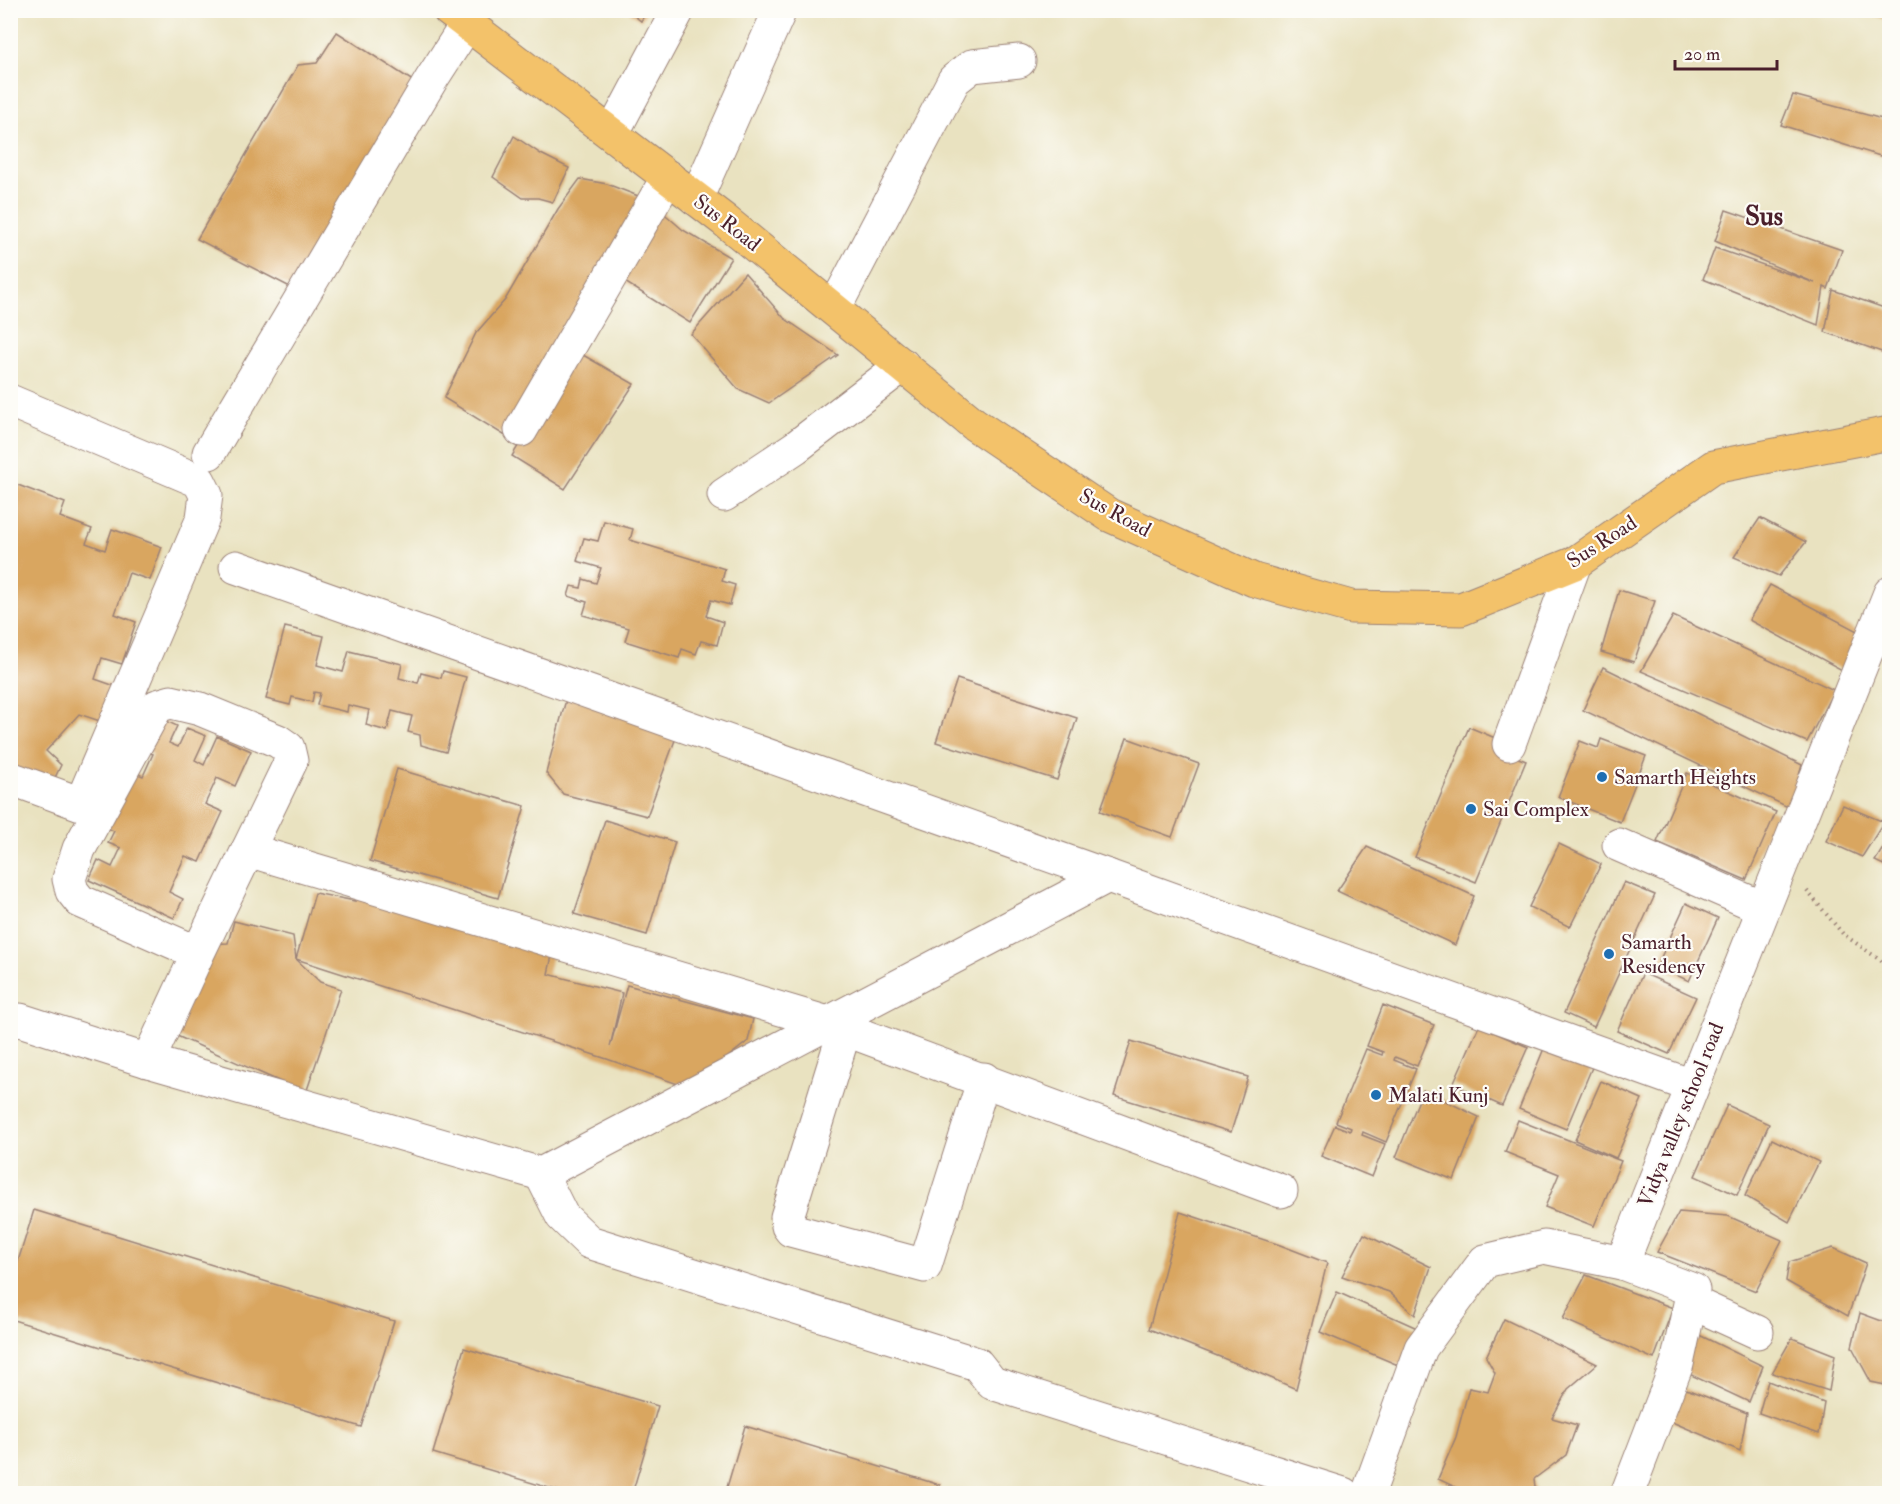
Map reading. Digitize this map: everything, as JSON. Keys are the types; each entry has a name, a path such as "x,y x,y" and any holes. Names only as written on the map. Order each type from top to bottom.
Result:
{"main road":[{"name":"Sus Road","path":"458,17 696,199 974,423 1110,515 1254,580 1351,607 1461,609 1575,563 1713,467 1890,433"}],"street":[{"path":"612,134 678,10"},
{"path":"696,199 780,10"},
{"path":"209,453 431,80 458,17"},
{"path":"834,309 954,80 972,66 1019,61"},
{"path":"521,430 668,177"},
{"path":"724,495 796,447 903,365"},
{"path":"10,401 199,481 206,495 203,518 81,804 10,777"},
{"path":"1509,744 1575,563"},
{"path":"236,567 1692,1086"},
{"name":"Vidya valley school road","path":"1622,1263 1890,593"},
{"path":"148,1061 291,762 288,748 278,741 200,709 171,702 157,706 79,849 69,879 72,891 80,901 198,953"},
{"path":"1619,845 1763,908"},
{"path":"248,850 837,1034 981,1089 1281,1191"},
{"path":"20,1020 148,1061 542,1174 837,1034 1108,876"},
{"path":"837,1034 787,1217 791,1230 925,1266 981,1089"},
{"path":"542,1174 562,1216 589,1242 977,1365 992,1383 1343,1494"},
{"path":"1368,1494 1421,1348 1485,1261 1544,1246 1622,1263 1693,1290 1677,1364 1627,1494"},
{"path":"1690,1302 1757,1332"}],"path":[{"path":"1782,861 1843,934 1890,967"}],"building":[{"path":"627,10 647,10 641,21"},
{"path":"1890,10 1890,21 1861,11"},
{"path":"337,32 416,83 290,287 197,239 298,65 317,63"},
{"path":"1793,95 1890,121 1890,156 1880,156 1781,125"},
{"path":"514,136 541,154 569,168 553,202 538,198 523,198 493,177"},
{"path":"580,179 607,184 646,199 507,437 444,398 476,333 505,300 558,209"},
{"path":"659,209 683,230 731,258 690,323 620,279"},
{"path":"1726,210 1842,250 1828,289 1824,287 1818,325 1703,279 1715,248 1815,283 1715,241"},
{"path":"745,273 784,318 838,355 769,403 738,389 691,334"},
{"path":"1833,290 1890,310 1890,355 1825,332"},
{"path":"576,351 634,384 565,489 512,456"},
{"path":"10,482 65,503 60,517 92,529 86,543 105,550 112,529 162,547 150,580 129,573 115,614 136,622 122,664 102,658 95,679 118,687 106,723 79,714 46,751 61,765 51,786 10,768"},
{"path":"1760,518 1806,542 1779,576 1734,557"},
{"path":"604,521 633,529 630,540 725,569 722,581 735,585 730,605 711,600 706,616 723,622 717,645 701,641 696,654 682,649 679,658 625,641 629,628 583,615 587,602 568,596 571,586 581,588 583,579 596,583 601,568 577,561 584,538 598,541"},
{"path":"1770,585 1861,633 1844,671 1749,620"},
{"path":"1619,590 1655,601 1634,662 1601,652"},
{"path":"1673,616 1834,690 1807,742 1641,671"},
{"path":"285,627 324,636 317,665 343,672 349,651 402,664 399,678 418,683 421,673 441,678 443,671 466,677 446,752 421,745 420,735 408,732 412,716 392,711 387,731 366,725 369,710 348,705 347,712 317,705 320,693 314,692 312,702 292,697 290,705 266,699"},
{"path":"1603,667 1802,765 1790,808 1583,710"},
{"path":"957,679 1077,718 1057,780 936,742"},
{"path":"567,696 678,732 647,816 563,794 546,773"},
{"path":"154,715 177,726 169,743 178,747 187,728 206,736 195,760 204,765 217,736 251,751 235,786 217,778 205,804 223,812 200,862 185,856 169,892 183,899 174,918 89,880 98,860 112,867 121,848 108,843 114,831 105,827 131,771 143,776 153,754 139,748"},
{"name":"Sai Complex","path":"1469,727 1507,743 1503,752 1526,761 1476,882 1415,857"},
{"path":"1127,738 1199,764 1172,837 1100,811"},
{"name":"Samarth Heights","path":"1601,739 1646,756 1620,822 1558,797 1580,741 1598,748"},
{"path":"397,769 525,806 498,898 370,861"},
{"path":"1687,773 1776,812 1746,880 1657,842"},
{"path":"1843,805 1884,822 1862,857 1826,841"},
{"path":"605,820 675,842 647,935 574,914"},
{"path":"1890,837 1890,868 1875,861"},
{"path":"1559,844 1601,864 1570,927 1529,907"},
{"path":"1367,847 1474,896 1455,945 1337,891"},
{"name":"Samarth Residency","path":"1624,882 1655,895 1594,1027 1564,1013"},
{"path":"354,889 553,951 548,974 622,993 610,1047 627,985 753,1019 748,1041 689,1088 607,1059 296,959 315,893 355,901"},
{"path":"1686,903 1718,918 1689,981 1657,966"},
{"path":"234,921 293,936 296,959 320,982 341,989 306,1093 177,1036 208,944 228,943"},
{"path":"1643,973 1696,997 1669,1054 1617,1031"},
{"name":"Malati Kunj","path":"1383,1005 1434,1025 1417,1066 1395,1057 1394,1060 1416,1069 1386,1142 1363,1132 1362,1135 1385,1144 1372,1177 1321,1156 1335,1125 1350,1131 1351,1128 1336,1122 1366,1049 1382,1055 1383,1052 1367,1046"},
{"path":"1479,1026 1528,1047 1502,1106 1453,1084"},
{"path":"1131,1041 1248,1077 1231,1132 1114,1096"},
{"path":"1545,1046 1593,1065 1566,1129 1519,1109"},
{"path":"1601,1081 1642,1099 1616,1158 1575,1140"},
{"path":"1423,1090 1479,1117 1454,1180 1396,1157"},
{"path":"1727,1105 1769,1124 1737,1195 1695,1176"},
{"path":"1518,1120 1621,1161 1594,1226 1545,1207 1559,1174 1505,1152"},
{"path":"1772,1139 1819,1162 1789,1222 1745,1196"},
{"path":"34,1210 394,1321 361,1427 10,1319 10,1287"},
{"path":"1180,1212 1327,1263 1296,1389 1149,1329"},
{"path":"1679,1212 1728,1216 1782,1240 1756,1291 1657,1252"},
{"path":"1364,1234 1431,1267 1415,1315 1389,1292 1342,1276"},
{"path":"1833,1248 1866,1263 1848,1316 1786,1281 1789,1262"},
{"path":"1586,1275 1673,1308 1654,1359 1563,1319"},
{"path":"1337,1292 1417,1328 1405,1368 1320,1332"},
{"path":"1860,1313 1890,1324 1890,1386 1871,1382 1852,1347"},
{"path":"1504,1319 1597,1364 1568,1389 1552,1418 1577,1425 1566,1455 1534,1479 1536,1494 1470,1494 1438,1479 1456,1437 1469,1388 1488,1392 1495,1373 1486,1357"},
{"path":"1695,1333 1763,1366 1749,1402 1674,1367"},
{"path":"1792,1338 1835,1355 1829,1391 1772,1373"},
{"path":"464,1348 658,1406 632,1494 569,1494 433,1453"},
{"path":"1768,1381 1824,1403 1819,1434 1759,1413"},
{"path":"1679,1386 1747,1413 1740,1451 1665,1419"},
{"path":"745,1426 940,1485 938,1494 725,1494"}],"place":[{"name":"Samarth Heights","path":"1602,777"},
{"name":"Sai Complex","path":"1471,809"},
{"name":"Samarth Residency","path":"1609,954"},
{"name":"Malati Kunj","path":"1376,1095"}],"district":[{"name":"Sus","path":"1764,216"}]}
